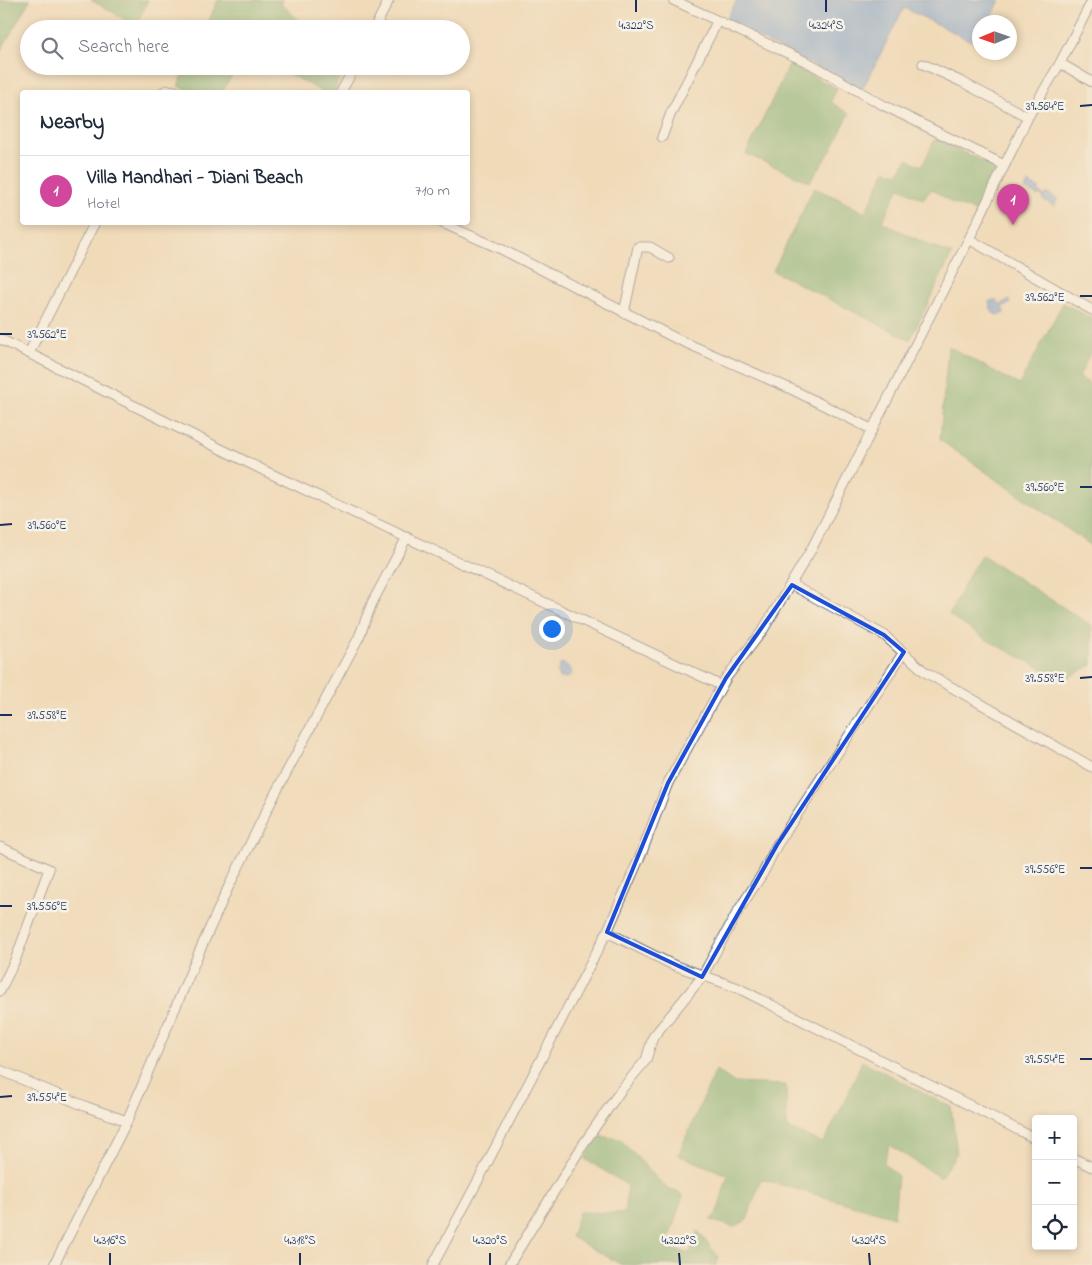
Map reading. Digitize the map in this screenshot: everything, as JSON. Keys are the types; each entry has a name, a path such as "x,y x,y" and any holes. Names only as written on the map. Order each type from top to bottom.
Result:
{"street":[{"path":"379,20 389,0"},
{"path":"673,0 811,64 884,105 1004,165"},
{"path":"433,1265 607,932 645,844 668,783 726,678 763,630 811,550 969,239 1028,118 1060,63 1092,1"},
{"path":"662,137 671,113 717,22"},
{"path":"1060,63 1092,82"},
{"path":"923,64 962,82 1028,118"},
{"path":"342,90 350,75"},
{"path":"28,353 93,225"},
{"path":"447,225 503,250 677,339 791,389 872,429"},
{"path":"969,239 1092,310"},
{"path":"624,313 638,248 650,247 669,258"},
{"path":"0,339 266,470 722,686"},
{"path":"54,1265 127,1121 228,888 275,794 359,637 372,603 407,537"},
{"path":"792,584 884,635 925,672 1092,767"},
{"path":"509,1265 584,1143 621,1090 646,1060 653,1037 702,977 738,911 763,873 777,845 904,652"},
{"path":"0,847 49,869 16,958 0,991"},
{"path":"607,932 671,964 702,977 738,988 1032,1137"},
{"path":"0,1070 88,1107 127,1121"},
{"path":"1077,1160 1092,1167"}],"highlighted area":[{"path":"792,585 884,635 904,652 777,845 702,977 607,932 668,783 726,678"}],"green space":[{"path":"0,0 30,0 0,52"},
{"path":"91,0 148,0 139,20 126,20"},
{"path":"218,0 283,0 281,4 299,20 209,20"},
{"path":"789,65 837,88 831,102 849,114 832,149 810,182 746,154"},
{"path":"183,75 232,75 223,90 187,90 178,86"},
{"path":"291,75 341,75 335,90 319,90"},
{"path":"935,139 1000,169 977,212 952,203 932,189 923,199 899,188 882,222 952,254 910,340 773,271 814,188 865,213 886,170 898,174 907,159 922,166"},
{"path":"1063,303 1092,318 1092,349 1079,377 1092,385 1092,546 940,440 948,346 1019,385"},
{"path":"982,555 1092,626 1092,665 1064,680 987,640 949,615 971,571"},
{"path":"862,1061 951,1107 957,1153 940,1178 890,1145 883,1163 898,1176 894,1217 761,1179 747,1220 734,1227 710,1220 717,1213 728,1175 678,1155 716,1070 735,1083 786,1085 787,1128 823,1143 845,1101"},
{"path":"597,1136 620,1139 664,1186 683,1195 666,1248 690,1253 698,1231 719,1258 716,1265 622,1265 571,1237 579,1212 625,1213 627,1185 585,1159"}],"water":[{"path":"737,0 1000,0 993,15 972,15 972,42 904,8 862,90 725,21"},
{"path":"1028,183 1040,189 1038,192 1045,196 1047,193 1058,199 1054,206 1042,199 1043,197 1039,194 1038,196 1025,189"},
{"path":"995,300 1002,305 1005,301 1009,300 1010,304 1002,307 1005,313 996,315 992,312 989,301"},
{"path":"561,663 572,672 567,678 559,678 557,673"}],"place":[{"name":"Villa Mandhari - Diani Beach","path":"1013,225"}]}
